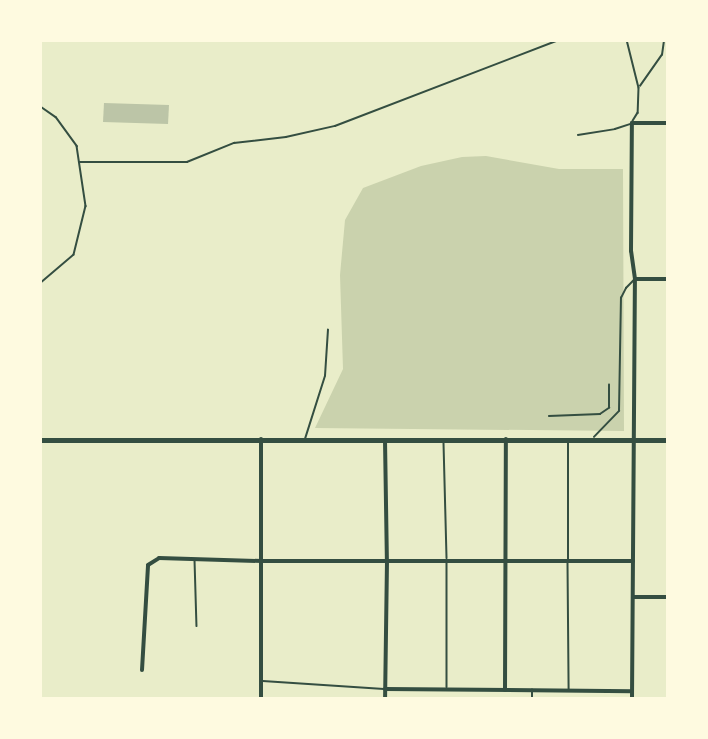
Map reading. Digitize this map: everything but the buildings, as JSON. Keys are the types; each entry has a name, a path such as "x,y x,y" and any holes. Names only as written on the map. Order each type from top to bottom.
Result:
{"main road":[{"path":"40,440 668,440"}],"street":[{"path":"632,699 635,279 631,251 632,123 668,123"},
{"path":"635,279 668,279"},
{"path":"261,440 261,699"},
{"path":"384,440 387,561 385,699"},
{"path":"504,690 506,440"},
{"path":"142,670 148,565 159,558 262,561 633,561"},
{"path":"633,597 668,597"},
{"path":"385,689 632,691"}],"lane":[{"path":"79,162 187,162 234,143 286,137 335,126 559,40"},
{"path":"578,135 615,129 632,123 638,113 639,88 627,40"},
{"path":"639,88 663,55 664,40"},
{"path":"40,106 56,117 76,146 87,206 74,255 40,284"},
{"path":"591,440 619,411 621,298 626,288 635,279"},
{"path":"305,440 325,376 328,330"},
{"path":"444,439 447,689"},
{"path":"568,440 567,561 570,690"},
{"path":"195,559 197,626"},
{"path":"261,681 385,689"},
{"path":"532,690 532,699"}],"path":[{"path":"549,416 600,414 609,408 609,385"},
{"path":"609,405 613,410"}],"green space":[{"path":"486,156 559,169 623,169 624,431 315,428 343,369 340,275 345,220 363,188 421,166 462,157"}]}
